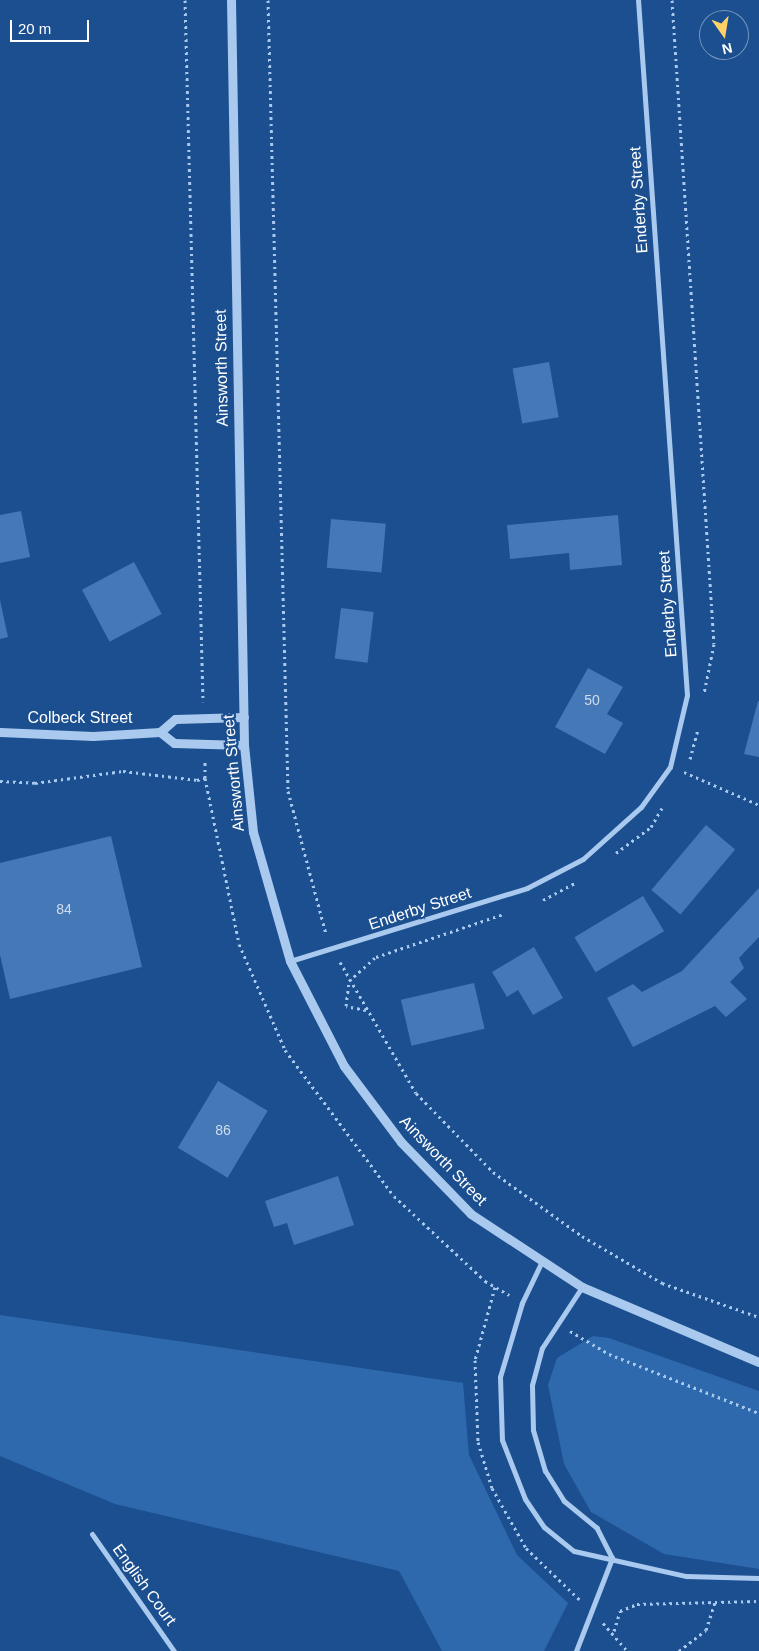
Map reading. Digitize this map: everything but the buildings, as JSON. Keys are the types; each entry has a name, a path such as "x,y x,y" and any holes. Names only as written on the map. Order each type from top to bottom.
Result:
{"street":[{"name":"Ainsworth Street","path":"231,0 244,744 252,832 290,961 344,1066 401,1142 471,1214 582,1287 759,1362"},
{"name":"Enderby Street","path":"290,961 334,950 528,888 583,859 641,807 670,766 687,696 638,0"},
{"name":"Colbeck Street","path":"0,732 93,736 160,732 175,719 244,717"},
{"path":"160,732 174,743 244,744"},
{"path":"542,1261 507,1346 500,1385 502,1440 512,1474 544,1527 574,1551 686,1576 759,1578"},
{"path":"576,1651 612,1558 597,1528 564,1501 545,1471 533,1430 532,1385 542,1348 582,1287"},
{"name":"English Court","path":"92,1534 174,1651"}],"path":[{"path":"185,0 204,718"},
{"path":"268,0 288,791 334,950 349,981 416,1093 493,1172 582,1236 662,1283 759,1317"},
{"path":"672,0 714,644 702,703"},
{"path":"678,780 693,752 699,722"},
{"path":"0,781 35,783 123,771 197,780 205,778 205,744"},
{"path":"670,766 759,805"},
{"path":"611,857 651,827 665,804"},
{"path":"537,902 579,881"},
{"path":"366,1010 346,1006 349,981 376,957 512,911"},
{"path":"608,1354 759,1413"},
{"path":"679,1651 706,1630 716,1600"},
{"path":"614,1631 620,1611 637,1604 716,1600 759,1601"}],"shaded area":[{"path":"0,1315 463,1383 469,1455 517,1555 568,1603 544,1651 442,1651 399,1571 115,1504 0,1456"},
{"path":"593,1336 609,1338 759,1391 759,1569 664,1554 591,1512 564,1464 548,1385 557,1358"}]}
